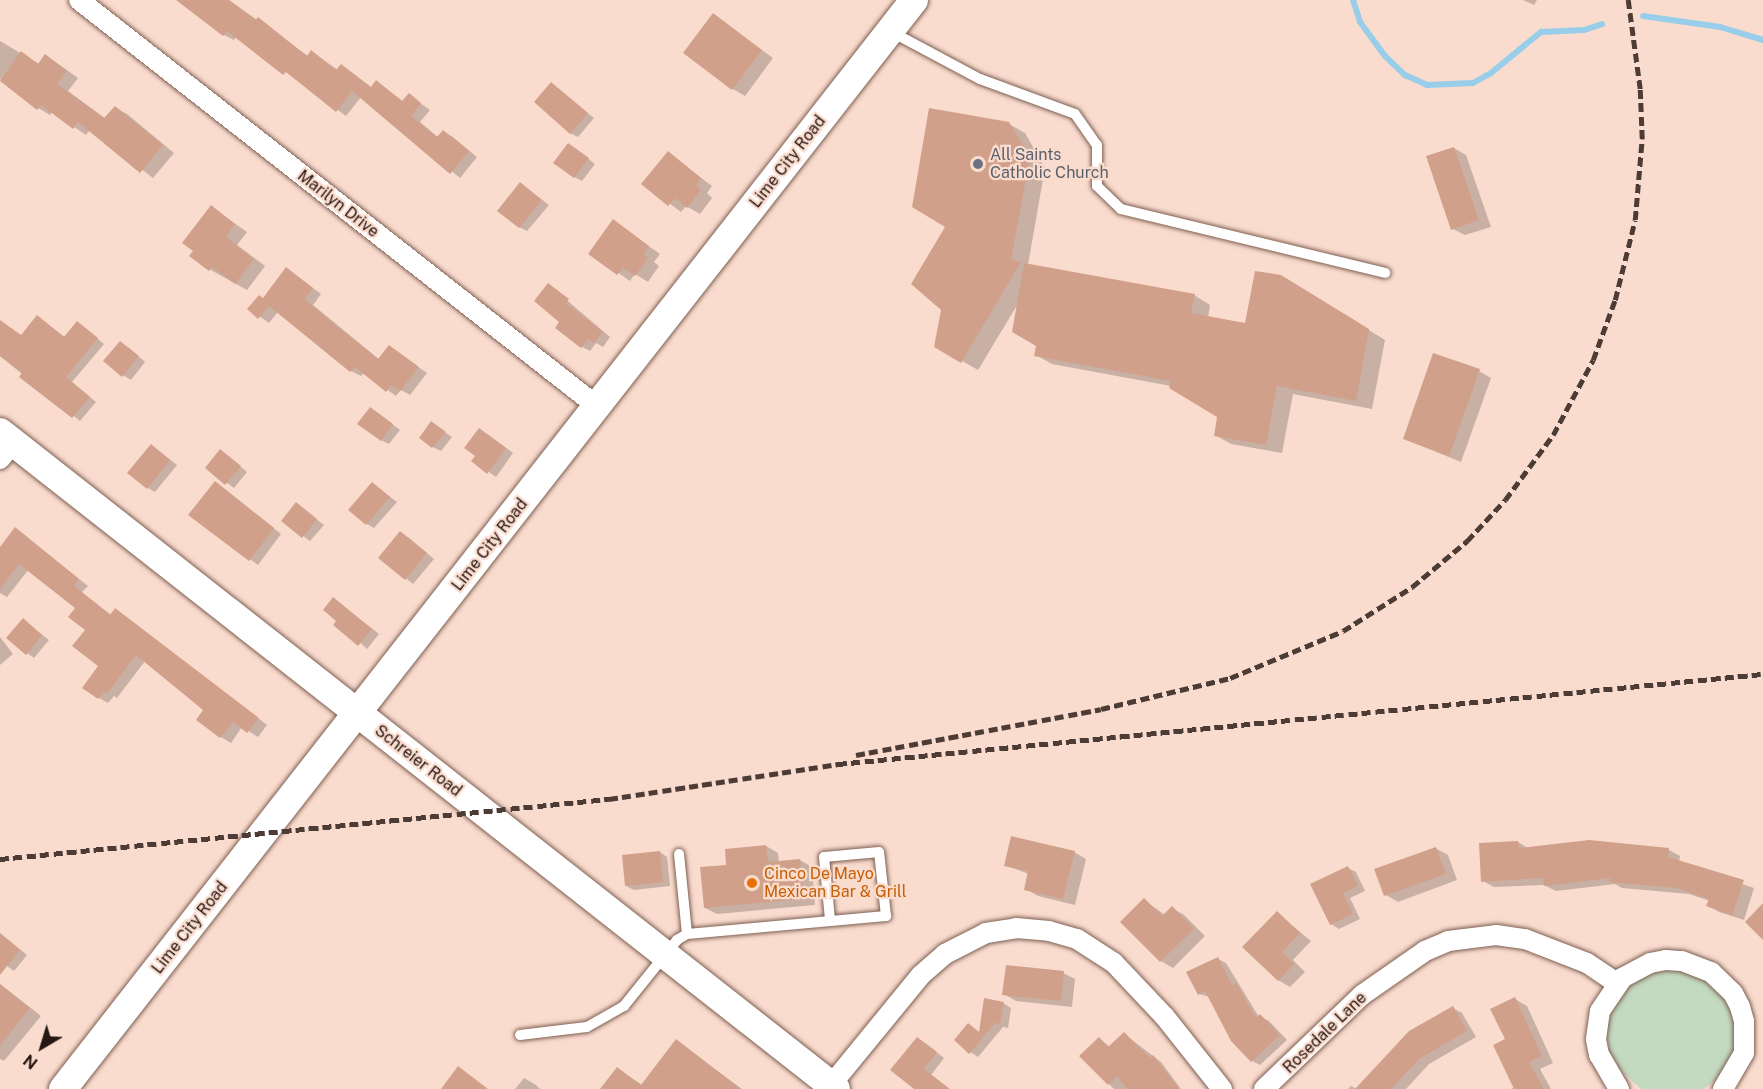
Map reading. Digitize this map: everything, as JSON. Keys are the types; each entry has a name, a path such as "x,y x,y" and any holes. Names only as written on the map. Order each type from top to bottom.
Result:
{"street":[{"name":"Marilyn Drive","path":"79,0 598,407"},
{"name":"Lime City Road","path":"63,1089 914,0"},
{"name":"Schreier Road","path":"4,445 358,713 834,1087"},
{"path":"834,1087 921,975 945,954 979,935 1016,928 1049,931 1077,939 1114,963 1165,1017 1222,1089"},
{"name":"Rosedale Lane","path":"1264,1089 1362,995 1425,951 1448,941 1496,935 1525,939 1587,963 1617,983"},
{"path":"1619,1089 1606,1073 1596,1039 1600,1011 1617,983 1635,969 1666,960 1698,965 1723,981 1733,993 1744,1021 1744,1053 1727,1088"}],"lane":[{"path":"890,31 980,79 1075,114 1096,145 1097,186 1122,208 1385,273"},
{"path":"520,1035 587,1027 624,1006 665,954 687,934 830,919 885,916 879,852 824,857 830,919"},
{"path":"679,854 687,934"}],"green space":[{"path":"1660,970 1682,970 1703,978 1721,992 1732,1011 1736,1033 1733,1055 1722,1074 1704,1089 1641,1089 1618,1068 1609,1050 1607,1029 1612,1010 1622,992 1639,978"}],"building":[{"path":"176,0 229,0 256,20 258,17 307,56 311,50 336,70 341,64 371,87 376,80 402,101 409,93 421,103 411,116 437,137 443,130 469,151 450,174 352,91 336,112 286,72 283,75 227,31 223,36"},
{"path":"713,13 762,50 732,90 683,53"},
{"path":"21,51 38,64 45,54 67,71 57,84 104,118 115,106 163,145 140,173 78,122 73,129 41,105 37,110 0,81"},
{"path":"551,82 588,113 570,134 534,102"},
{"path":"929,108 1009,122 1030,157 1011,260 1021,262 961,363 934,347 941,310 911,284 945,227 912,207"},
{"path":"568,143 589,158 574,178 553,163"},
{"path":"1454,147 1479,220 1451,230 1426,156"},
{"path":"668,151 701,178 696,185 701,190 687,208 675,198 668,206 641,184"},
{"path":"520,182 542,200 519,228 497,211"},
{"path":"211,205 235,224 226,237 254,259 235,284 212,267 209,271 189,256 193,251 182,243"},
{"path":"613,219 649,246 643,254 648,258 635,276 623,268 617,275 588,254"},
{"path":"1024,263 1195,294 1191,313 1245,323 1255,271 1281,275 1369,329 1356,401 1277,386 1266,445 1214,436 1217,417 1169,388 1171,381 1034,356 1036,346 1012,332"},
{"path":"286,267 313,288 304,299 378,359 389,345 419,367 400,391 391,385 386,392 355,367 350,372 269,306 258,319 247,309 259,295 263,298"},
{"path":"548,283 569,299 566,303 603,332 594,343 588,339 581,348 555,328 559,322 534,301"},
{"path":"37,315 64,337 77,321 98,338 66,377 90,397 72,418 19,377 22,373 0,356 0,320 21,335"},
{"path":"120,341 139,356 122,377 103,361"},
{"path":"1433,353 1480,369 1449,456 1403,439"},
{"path":"370,407 393,424 381,441 357,424"},
{"path":"431,421 446,432 432,448 419,438"},
{"path":"479,428 506,448 487,474 471,461 475,456 464,448"},
{"path":"151,444 170,460 147,489 127,473"},
{"path":"220,449 241,466 225,485 205,468"},
{"path":"215,481 274,528 249,561 188,515"},
{"path":"372,482 390,497 366,525 348,510"},
{"path":"296,502 317,519 302,538 281,521"},
{"path":"15,527 79,579 74,586 110,615 115,608 259,718 247,733 233,722 220,738 196,720 203,710 136,655 107,694 104,691 98,699 82,688 98,666 72,646 85,630 68,617 75,608 19,564 0,589 0,547"},
{"path":"400,531 427,553 405,580 378,558"},
{"path":"333,597 372,629 358,646 333,625 336,621 323,610"},
{"path":"23,618 42,635 26,655 6,638"},
{"path":"1011,836 1075,851 1063,899 1024,890 1028,871 1004,866"},
{"path":"1589,840 1669,848 1668,857 1744,880 1732,915 1706,906 1709,899 1677,888 1609,882 1610,878 1544,886 1543,878 1481,882 1479,843 1518,841 1519,848"},
{"name":"Cinco De Mayo Mexican Bar & Grill","path":"766,845 768,862 800,859 804,899 704,908 700,867 726,865 725,849"},
{"path":"1436,847 1446,874 1384,896 1374,869"},
{"path":"660,851 663,882 625,886 622,855"},
{"path":"1348,866 1358,886 1343,893 1353,914 1330,925 1310,884"},
{"path":"1144,898 1162,916 1172,906 1194,929 1160,962 1120,922"},
{"path":"1763,903 1763,940 1745,922"},
{"path":"1277,911 1300,933 1282,952 1294,964 1278,981 1242,947"},
{"path":"0,933 20,950 0,975"},
{"path":"1218,957 1232,985 1236,983 1256,1018 1260,1014 1280,1035 1251,1062 1231,1041 1205,991 1198,995 1186,972"},
{"path":"1006,965 1064,971 1061,1001 1002,995"},
{"path":"0,984 30,1008 0,1045"},
{"path":"1515,997 1542,1056 1529,1062 1544,1089 1514,1089 1493,1045 1505,1039 1490,1009"},
{"path":"984,998 1004,1002 1000,1024 995,1023 969,1054 954,1040 968,1023 979,1032"},
{"path":"1453,1006 1467,1031 1419,1059 1391,1089 1355,1089 1409,1031"},
{"path":"1124,1032 1150,1058 1153,1055 1179,1089 1127,1089 1117,1076 1108,1085 1079,1056 1099,1037 1108,1047"},
{"path":"917,1037 937,1052 924,1069 950,1089 914,1089 890,1070"},
{"path":"676,1039 741,1089 600,1089 617,1067 641,1085"},
{"path":"458,1066 488,1089 441,1089"}],"waterway":[{"path":"1353,0 1360,22 1385,56 1405,75 1427,85 1473,83 1491,73 1541,32 1584,30 1602,24"},
{"path":"1643,16 1720,27 1763,40"}],"railway":[{"path":"856,755 1101,709 1230,678 1343,631 1412,587 1467,541 1505,500 1553,435 1593,360 1615,300 1635,220 1642,139 1640,89 1628,0"},
{"path":"0,859 609,799 838,764 1763,674"}],"place":[{"name":"All Saints Catholic Church","path":"978,164"},
{"name":"Cinco De Mayo Mexican Bar & Grill","path":"752,883"}]}
